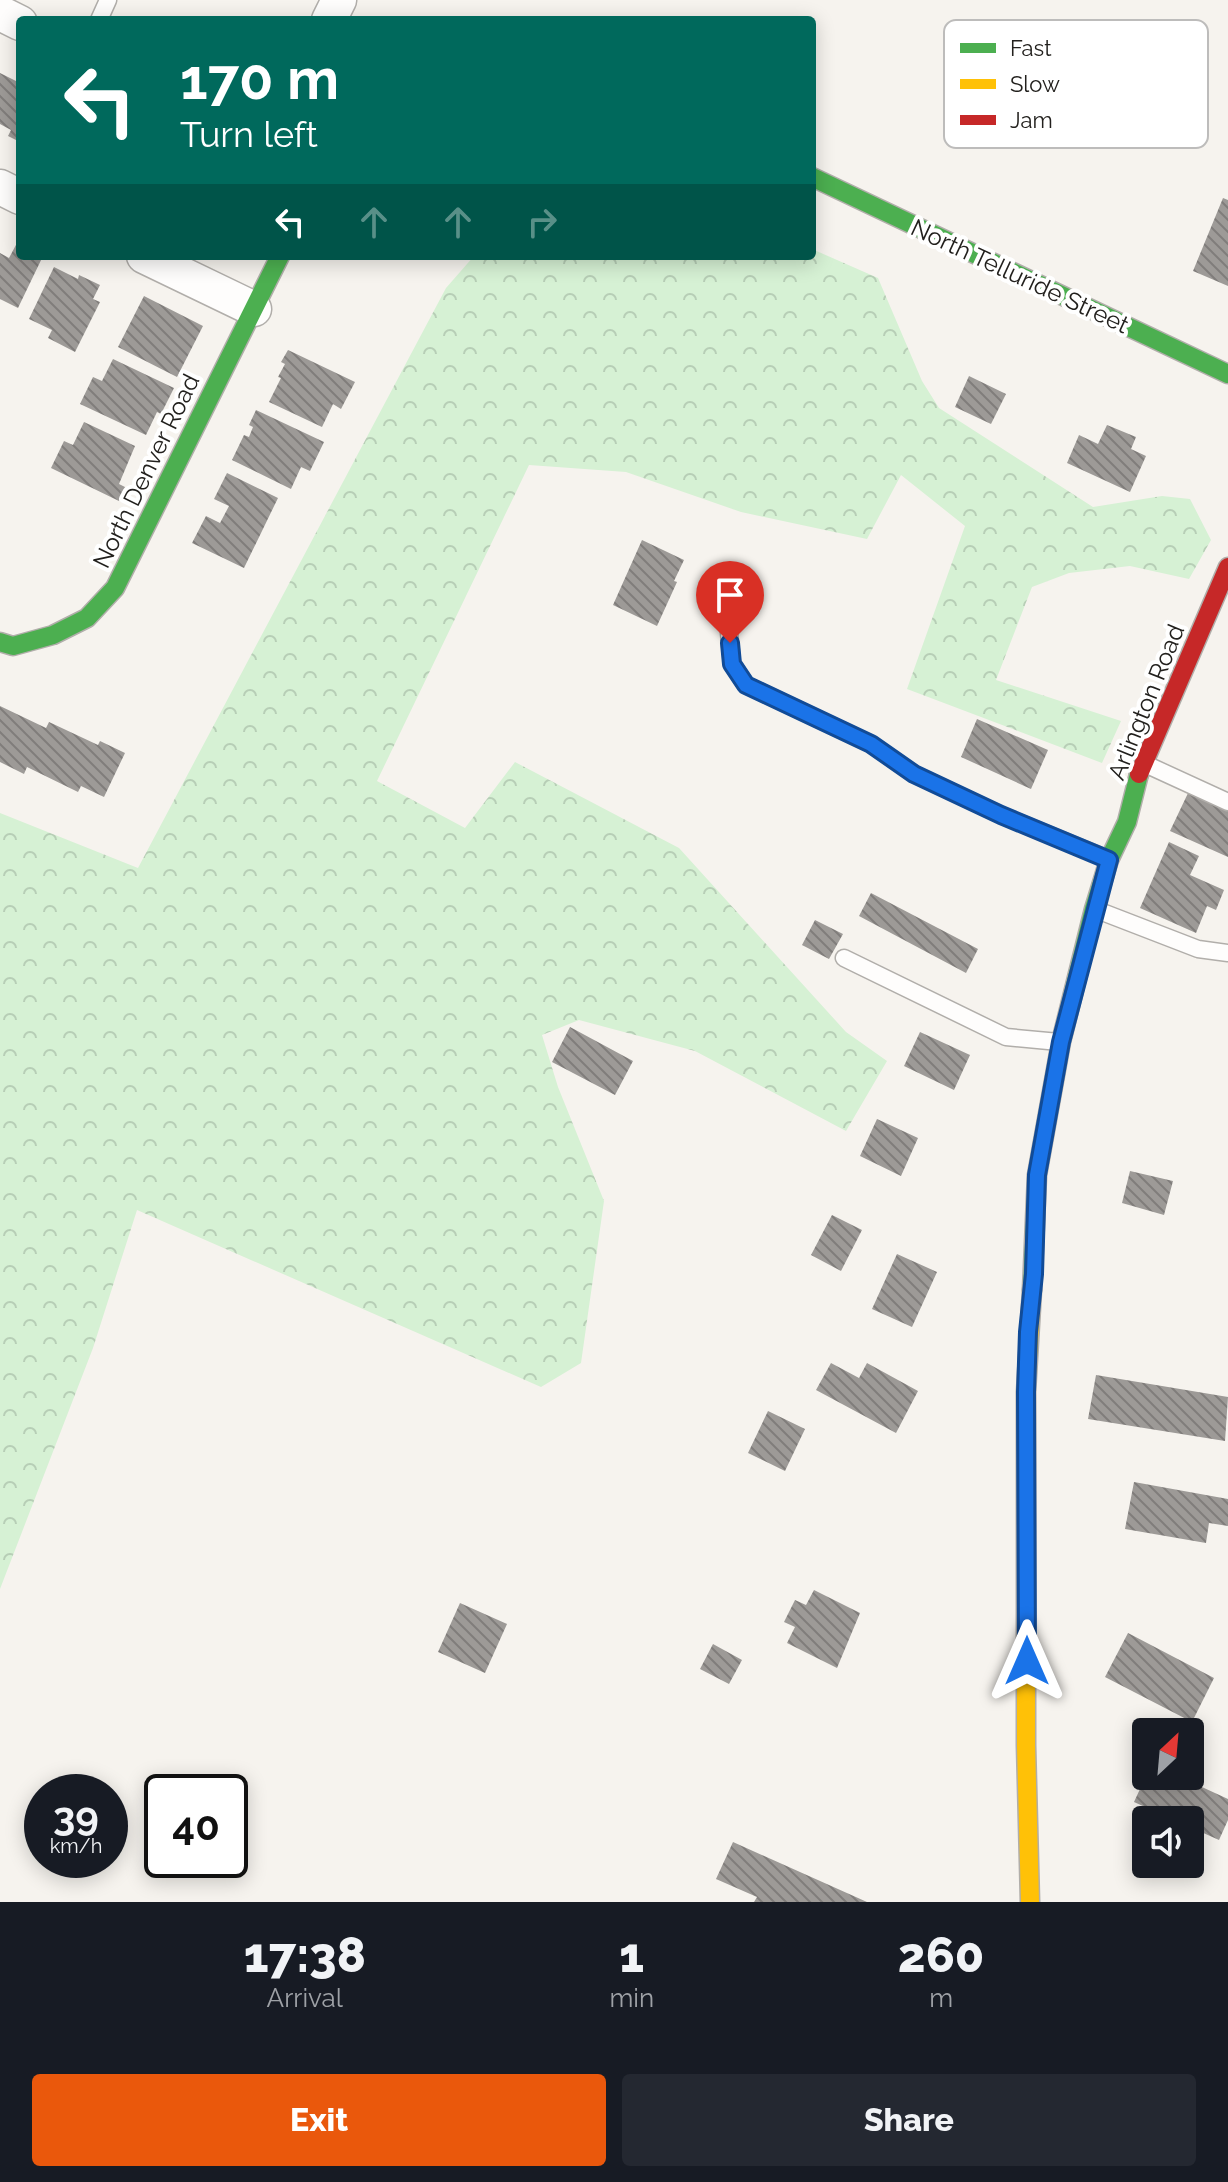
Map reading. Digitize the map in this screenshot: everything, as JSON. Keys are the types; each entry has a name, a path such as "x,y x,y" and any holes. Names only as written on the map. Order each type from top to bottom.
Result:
{"street":[{"name":"North Telluride Street","path":"816,179 1228,374"},
{"path":"152,260 254,309"},
{"name":"North Denver Road","path":"0,642 13,646 53,635 87,618 115,588 278,260"},
{"name":"Arlington Road","path":"1030,1902 1026,1745 1028,1347 1037,1175 1061,1042 1109,860 1127,822 1142,763 1159,731 1228,567"}],"lane":[{"path":"728,622 732,664 746,685 871,744 914,774 1001,815 1109,860"},
{"path":"1142,763 1228,802"},
{"path":"1094,909 1198,949 1228,953"},
{"path":"844,958 1006,1037 1061,1042"}],"green space":[{"path":"816,251 878,278 922,381 939,408 1093,507 1162,496 1190,499 1211,540 1189,579 1130,566 1069,573 1032,587 996,680 1121,721 1102,763 907,689 965,526 901,475 867,539 741,512 626,472 529,465 377,781 465,828 515,762 679,848 846,1032 887,1061 846,1131 695,1051 579,1020 542,1035 558,1087 604,1201 581,1363 541,1387 137,1210 93,1348 0,1589 0,813 138,868 446,288 470,260 816,260"}],"building":[{"path":"0,73 16,81 16,140 8,136 11,130 0,124"},
{"path":"1223,198 1228,200 1228,286 1193,271"},
{"path":"16,245 16,260 41,260 18,308 0,299 0,253 9,258"},
{"path":"54,267 78,279 79,275 100,285 93,299 100,302 75,352 48,338 52,330 29,319"},
{"path":"144,296 203,326 177,377 118,347"},
{"path":"288,350 355,382 341,409 333,404 322,427 269,402 281,378 278,377 285,364 281,362"},
{"path":"113,359 174,388 146,435 80,404 93,377 102,381"},
{"path":"969,376 1006,394 991,424 955,407"},
{"path":"256,410 324,442 310,471 301,467 291,489 232,460 244,435 249,437 253,427 249,425"},
{"path":"84,422 135,446 119,484 125,487 119,501 51,468 64,441 73,445"},
{"path":"1107,425 1136,437 1131,449 1146,456 1130,492 1067,463 1079,435 1098,444"},
{"path":"227,473 278,498 244,568 192,543 206,516 220,523 229,506 214,499"},
{"path":"642,540 684,560 657,626 613,605"},
{"path":"0,706 46,728 49,722 98,745 100,741 125,753 104,797 81,786 78,792 27,767 24,774 0,762"},
{"path":"977,719 1048,750 1031,789 961,757"},
{"path":"1189,791 1228,809 1228,857 1170,831"},
{"path":"1169,842 1199,856 1190,875 1224,890 1216,910 1207,906 1196,933 1140,908"},
{"path":"871,893 978,949 966,973 859,916"},
{"path":"815,920 843,934 829,959 802,945"},
{"path":"570,1027 633,1061 615,1095 552,1062"},
{"path":"920,1032 970,1055 954,1090 904,1066"},
{"path":"877,1119 918,1138 901,1176 860,1156"},
{"path":"1130,1171 1173,1181 1164,1215 1122,1203"},
{"path":"832,1215 862,1230 841,1271 811,1255"},
{"path":"897,1254 937,1272 912,1327 872,1309"},
{"path":"831,1363 859,1378 867,1363 918,1391 896,1433 816,1390"},
{"path":"1096,1375 1228,1397 1225,1441 1088,1419"},
{"path":"768,1411 805,1429 785,1471 748,1453"},
{"path":"1134,1482 1228,1499 1228,1526 1209,1523 1206,1543 1125,1529"},
{"path":"814,1590 860,1613 837,1668 787,1643 795,1627 784,1622 795,1600 806,1605"},
{"path":"460,1603 507,1624 485,1673 438,1652"},
{"path":"1128,1633 1214,1678 1194,1718 1184,1718 1105,1677"},
{"path":"713,1644 742,1660 729,1684 700,1669"},
{"path":"1204,1788 1228,1799 1228,1820 1219,1840 1204,1833 1204,1806 1143,1806 1134,1802 1140,1790"},
{"path":"733,1842 867,1902 754,1902 757,1897 716,1879"}],"traffic: fast":[{"path":"816,179 1228,374"},
{"path":"0,642 13,646 53,635 87,618 115,588 278,260"},
{"path":"1032,1290 1037,1175 1061,1042 1094,909 1109,860 1127,822 1139,774"}],"traffic: slow":[{"path":"1030,1902 1026,1745 1026,1392 1032,1290"}],"traffic: jam":[{"path":"1139,774 1228,567"}],"route":[{"path":"730,643 732,664 746,685 871,744 914,774 1001,815 1109,860 1061,1042 1037,1175 1026,1392 1027,1661"}]}
